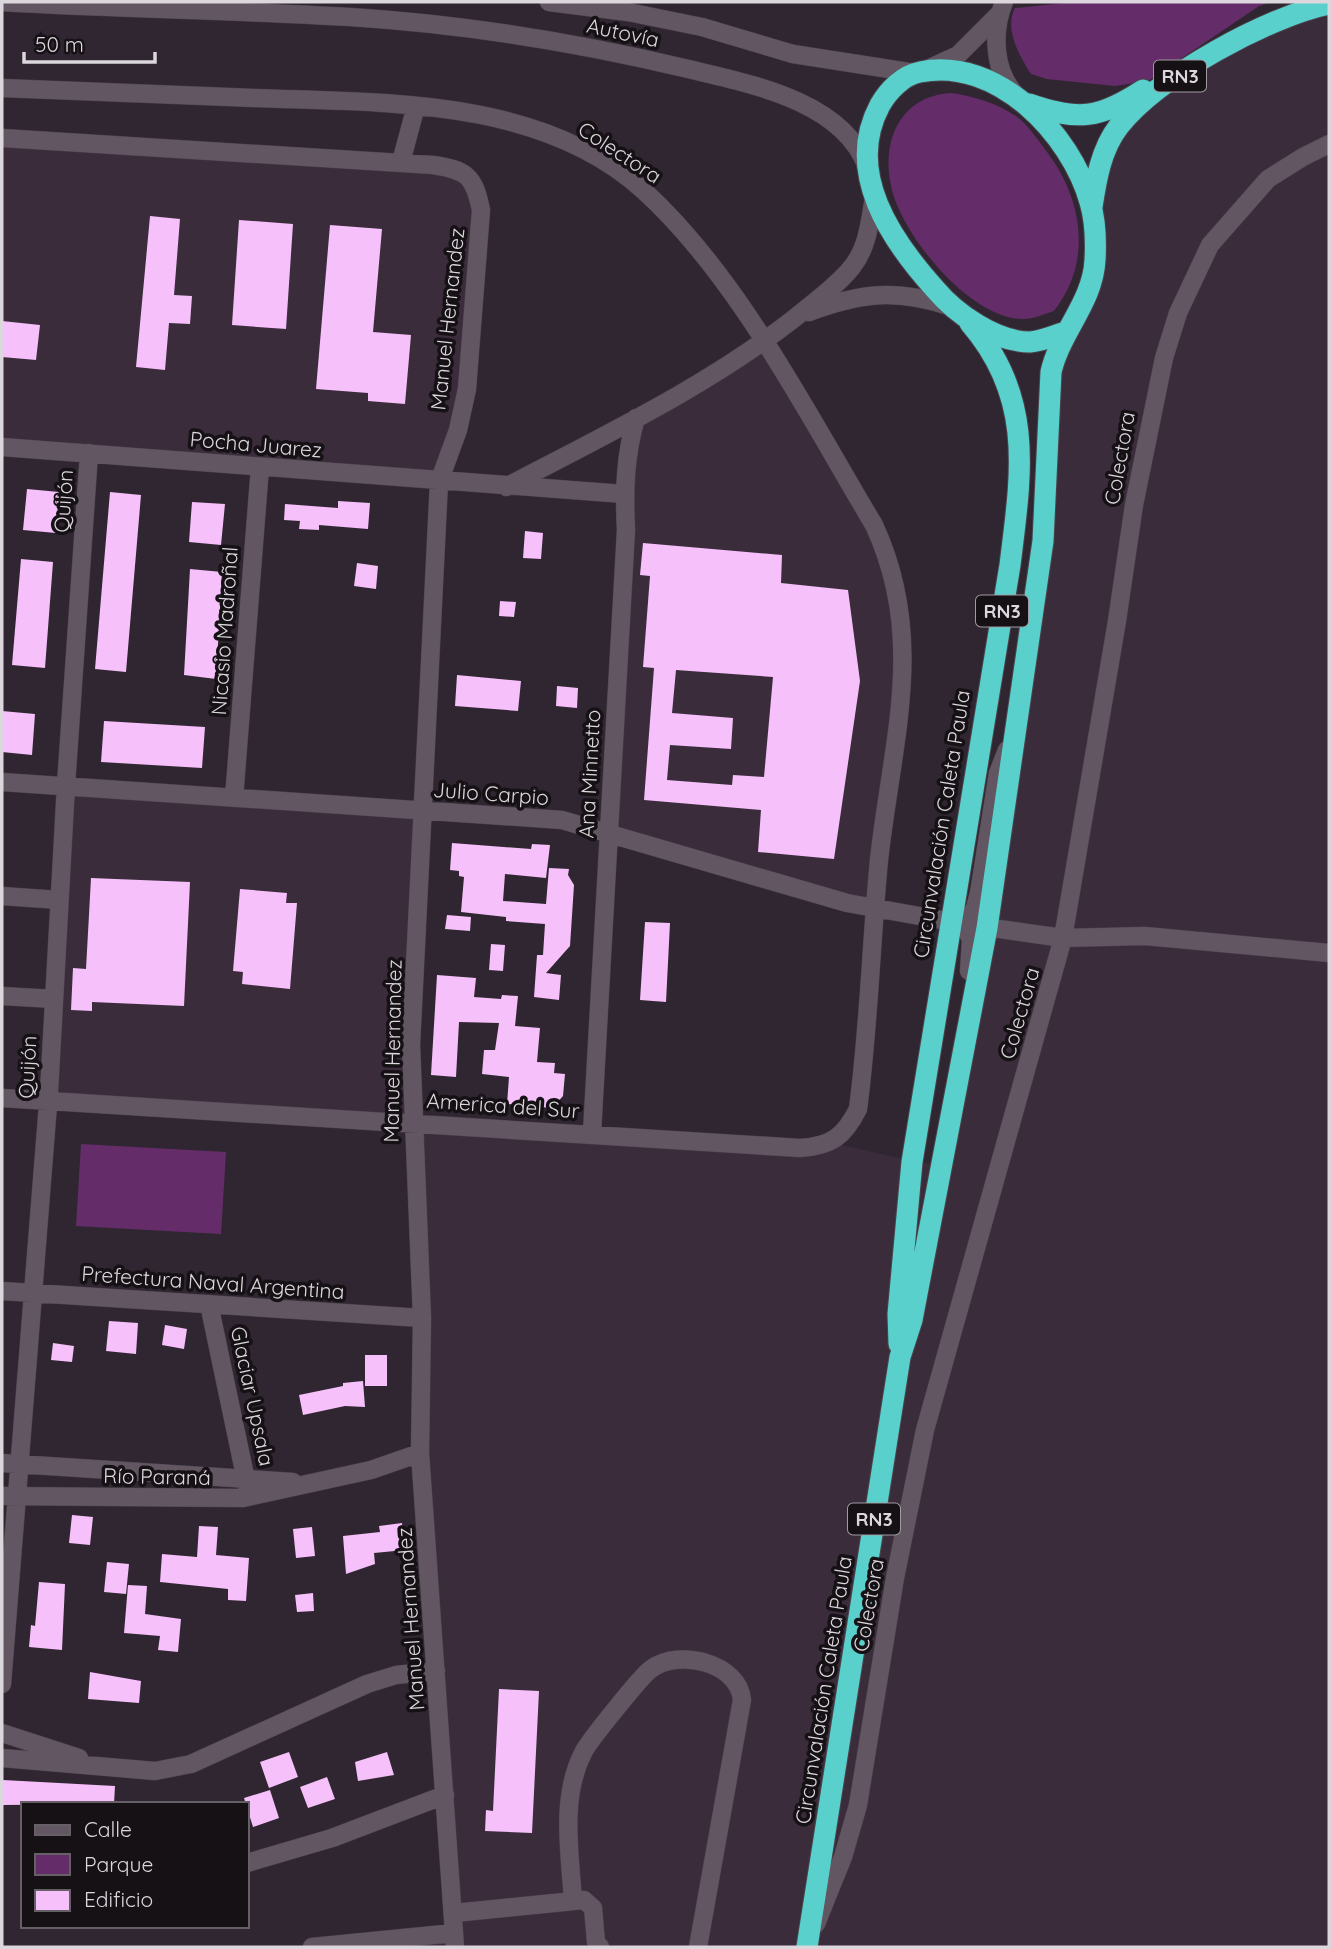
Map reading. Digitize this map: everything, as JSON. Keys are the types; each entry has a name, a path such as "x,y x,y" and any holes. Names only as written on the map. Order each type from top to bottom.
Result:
{"highway":[{"name":"RN3","path":"1287,2 1247,19 1127,100 1104,112 1075,117 1024,102 977,78 941,71 918,73 890,91 874,116 868,139 867,167 874,197 907,258 958,311 1002,337 1018,341 1045,339 1065,332 1084,302 1093,279 1095,260 1092,209 1098,170 1118,128 1135,110 1210,55 1249,32 1310,8 1329,4"},
{"name":"RN3","path":"1024,102 1070,158 1092,209"},
{"name":"Circunvalación Caleta Paula","path":"808,1945 900,1357 912,1320 961,1065 975,767 1010,565 1021,448 1006,378 983,339 958,311"},
{"name":"Circunvalación Caleta Paula","path":"900,1357 898,1314 912,1161 1015,730 1043,541 1051,372 1056,351 1065,332"}],"street":[{"name":"Autovía","path":"2,2 351,17 559,41 703,73 797,101 834,125 858,149 867,167"},
{"name":"Autovía","path":"548,2 628,12 702,27 841,64 918,73"},
{"path":"918,73 958,55 1001,9"},
{"path":"1001,9 998,60 1001,73 1007,85 1024,102"},
{"name":"Colectora","path":"2,88 458,110 558,138 631,181 679,225 714,267 764,343 874,525 887,554 897,591 905,657 876,908 858,1109 849,1128 833,1143"},
{"path":"2,138 401,162 416,106"},
{"name":"Colectora","path":"808,1945 843,1857 858,1805 895,1578 925,1430 1063,938 1115,635 1133,505 1152,406 1178,313 1210,245 1238,209 1268,179 1329,144"},
{"name":"Manuel Hernandez","path":"401,162 457,168 469,177 477,191 481,210 467,389 458,430 439,482 411,1045 412,1122 422,1318 421,1453 455,1940"},
{"path":"506,487 636,418 764,343 853,266 868,234 874,197"},
{"path":"793,319 851,297 886,293 907,295 958,311"},
{"name":"Ana Minnetto","path":"592,1133 626,530 624,494 628,448 636,418"},
{"name":"Pocha Juarez","path":"2,447 624,494"},
{"name":"Quijón","path":"2,1684 10,1464 31,1293 48,1101 89,453"},
{"name":"Nicasio Madroñal","path":"234,798 260,467"},
{"name":"Julio Carpio","path":"2,782 562,820 847,903 1063,938 1145,936 1329,953"},
{"path":"2,896 59,900"},
{"path":"2,996 54,999"},
{"name":"America del Sur","path":"2,1098 592,1133 800,1149 833,1143"},
{"name":"Prefectura Naval Argentina","path":"2,1291 422,1318"},
{"name":"Glaciar Upsala","path":"209,1304 248,1489"},
{"name":"Río Paraná","path":"9,1496 195,1500 248,1489 310,1483 371,1471 421,1453"},
{"name":"Río Paraná","path":"10,1464 248,1489"},
{"path":"573,1901 568,1821 570,1792 583,1752 651,1668 677,1661 707,1662 728,1672 741,1688 742,1700 698,1947"},
{"path":"2,1758 155,1771 191,1763 367,1684 396,1675 436,1671"},
{"path":"2,1733 112,1768"},
{"path":"248,1863 332,1838 445,1795"},
{"path":"454,1913 584,1900 593,1908 596,1942 600,1947"},
{"path":"312,1947 455,1940"}],"shaded area":[{"path":"1329,4 1329,1947 312,1947 454,1933 420,1453 412,1122 833,1143 942,1165 987,928 1049,403 1073,321 1108,145 1164,87"},
{"path":"2,138 433,165 477,191 467,389 439,482 2,447"},
{"path":"764,343 874,525 903,630 876,908 608,833 636,418"},
{"path":"66,785 422,811 412,1122 48,1101"}],"green space":[{"path":"1076,2 1272,2 1259,6 1148,81 1115,86 1047,79 1031,74 1014,42 1011,24 1015,8"},
{"path":"951,93 992,104 1020,119 1044,148 1067,187 1078,228 1078,250 1075,271 1067,291 1054,311 1023,319 1003,315 982,306 942,272 925,252 899,209 889,172 889,155 897,125 918,103 933,96"},
{"path":"81,1144 226,1152 221,1234 76,1226"}],"building":[{"path":"150,216 180,219 174,295 192,296 190,324 169,323 165,370 136,367"},
{"path":"239,220 293,224 286,329 232,325"},
{"path":"330,225 382,229 373,332 411,335 405,404 368,401 368,393 316,389"},
{"path":"2,321 40,325 36,360 2,357"},
{"path":"27,489 59,492 56,533 23,530"},
{"path":"110,492 141,495 126,672 95,669"},
{"path":"338,501 370,503 368,529 319,525 319,530 299,529 300,521 284,520 285,504 338,508"},
{"path":"192,502 225,504 221,545 189,542"},
{"path":"525,531 543,533 541,559 523,558"},
{"path":"643,543 782,555 781,583 848,590 860,681 834,859 758,852 761,810 644,800 654,668 643,667 650,576 640,575","holes":["676,670 773,677 764,777 733,775 732,785 667,780 670,745 731,749 733,718 672,713"]},
{"path":"21,559 53,562 45,668 12,665"},
{"path":"357,563 378,566 376,589 354,586"},
{"path":"190,569 222,572 216,679 184,675"},
{"path":"500,601 516,602 514,617 499,616"},
{"path":"457,675 521,681 518,711 455,706"},
{"path":"557,686 578,688 577,708 556,706"},
{"path":"2,711 35,714 32,755 2,752"},
{"path":"104,721 205,727 202,768 101,762"},
{"path":"452,843 531,849 532,844 550,845 546,878 505,874 503,901 546,904 549,868 569,869 568,875 574,885 570,946 546,973 561,975 559,1000 534,997 537,955 543,955 545,924 506,921 506,917 461,912 464,877 459,876 459,871 450,870"},
{"path":"91,878 190,882 184,1006 92,1002 92,1011 71,1010 73,968 86,969"},
{"path":"240,889 287,893 286,903 297,903 290,989 242,984 243,972 233,971"},
{"path":"447,915 471,917 470,931 445,929"},
{"path":"645,922 670,923 666,1002 640,1000"},
{"path":"491,944 505,945 503,971 489,970"},
{"path":"437,975 476,978 474,997 501,999 502,995 518,996 515,1026 540,1028 537,1062 555,1063 554,1073 565,1074 563,1096 552,1108 507,1104 509,1077 482,1074 484,1050 495,1050 499,1023 459,1022 456,1077 431,1075"},
{"path":"109,1321 138,1323 136,1354 106,1351"},
{"path":"165,1325 187,1329 184,1349 162,1345"},
{"path":"53,1343 74,1346 72,1362 51,1360"},
{"path":"365,1355 387,1355 387,1386 365,1386"},
{"path":"363,1381 365,1407 345,1406 303,1415 299,1395 343,1386 343,1383"},
{"path":"72,1515 93,1517 90,1545 69,1543"},
{"path":"402,1523 405,1550 374,1553 375,1564 346,1574 343,1536 380,1532 379,1526"},
{"path":"199,1526 218,1527 216,1555 249,1558 246,1601 228,1600 228,1589 160,1582 162,1554 197,1557"},
{"path":"312,1527 315,1556 296,1558 293,1529"},
{"path":"107,1562 129,1564 126,1594 104,1592"},
{"path":"39,1582 65,1584 62,1650 29,1647 31,1625 35,1626"},
{"path":"128,1585 147,1586 145,1614 181,1619 178,1652 158,1650 160,1636 124,1633"},
{"path":"313,1593 314,1611 297,1612 295,1595"},
{"path":"90,1672 141,1681 139,1703 88,1699"},
{"path":"499,1689 539,1691 532,1833 485,1831 486,1810 493,1811"},
{"path":"289,1752 298,1777 269,1788 260,1762"},
{"path":"387,1752 394,1775 358,1781 355,1762"},
{"path":"327,1777 335,1799 308,1808 300,1787"},
{"path":"3,1780 115,1786 114,1802 21,1802 21,1805 2,1805"},
{"path":"270,1790 279,1818 253,1827 248,1802 244,1798"}]}
